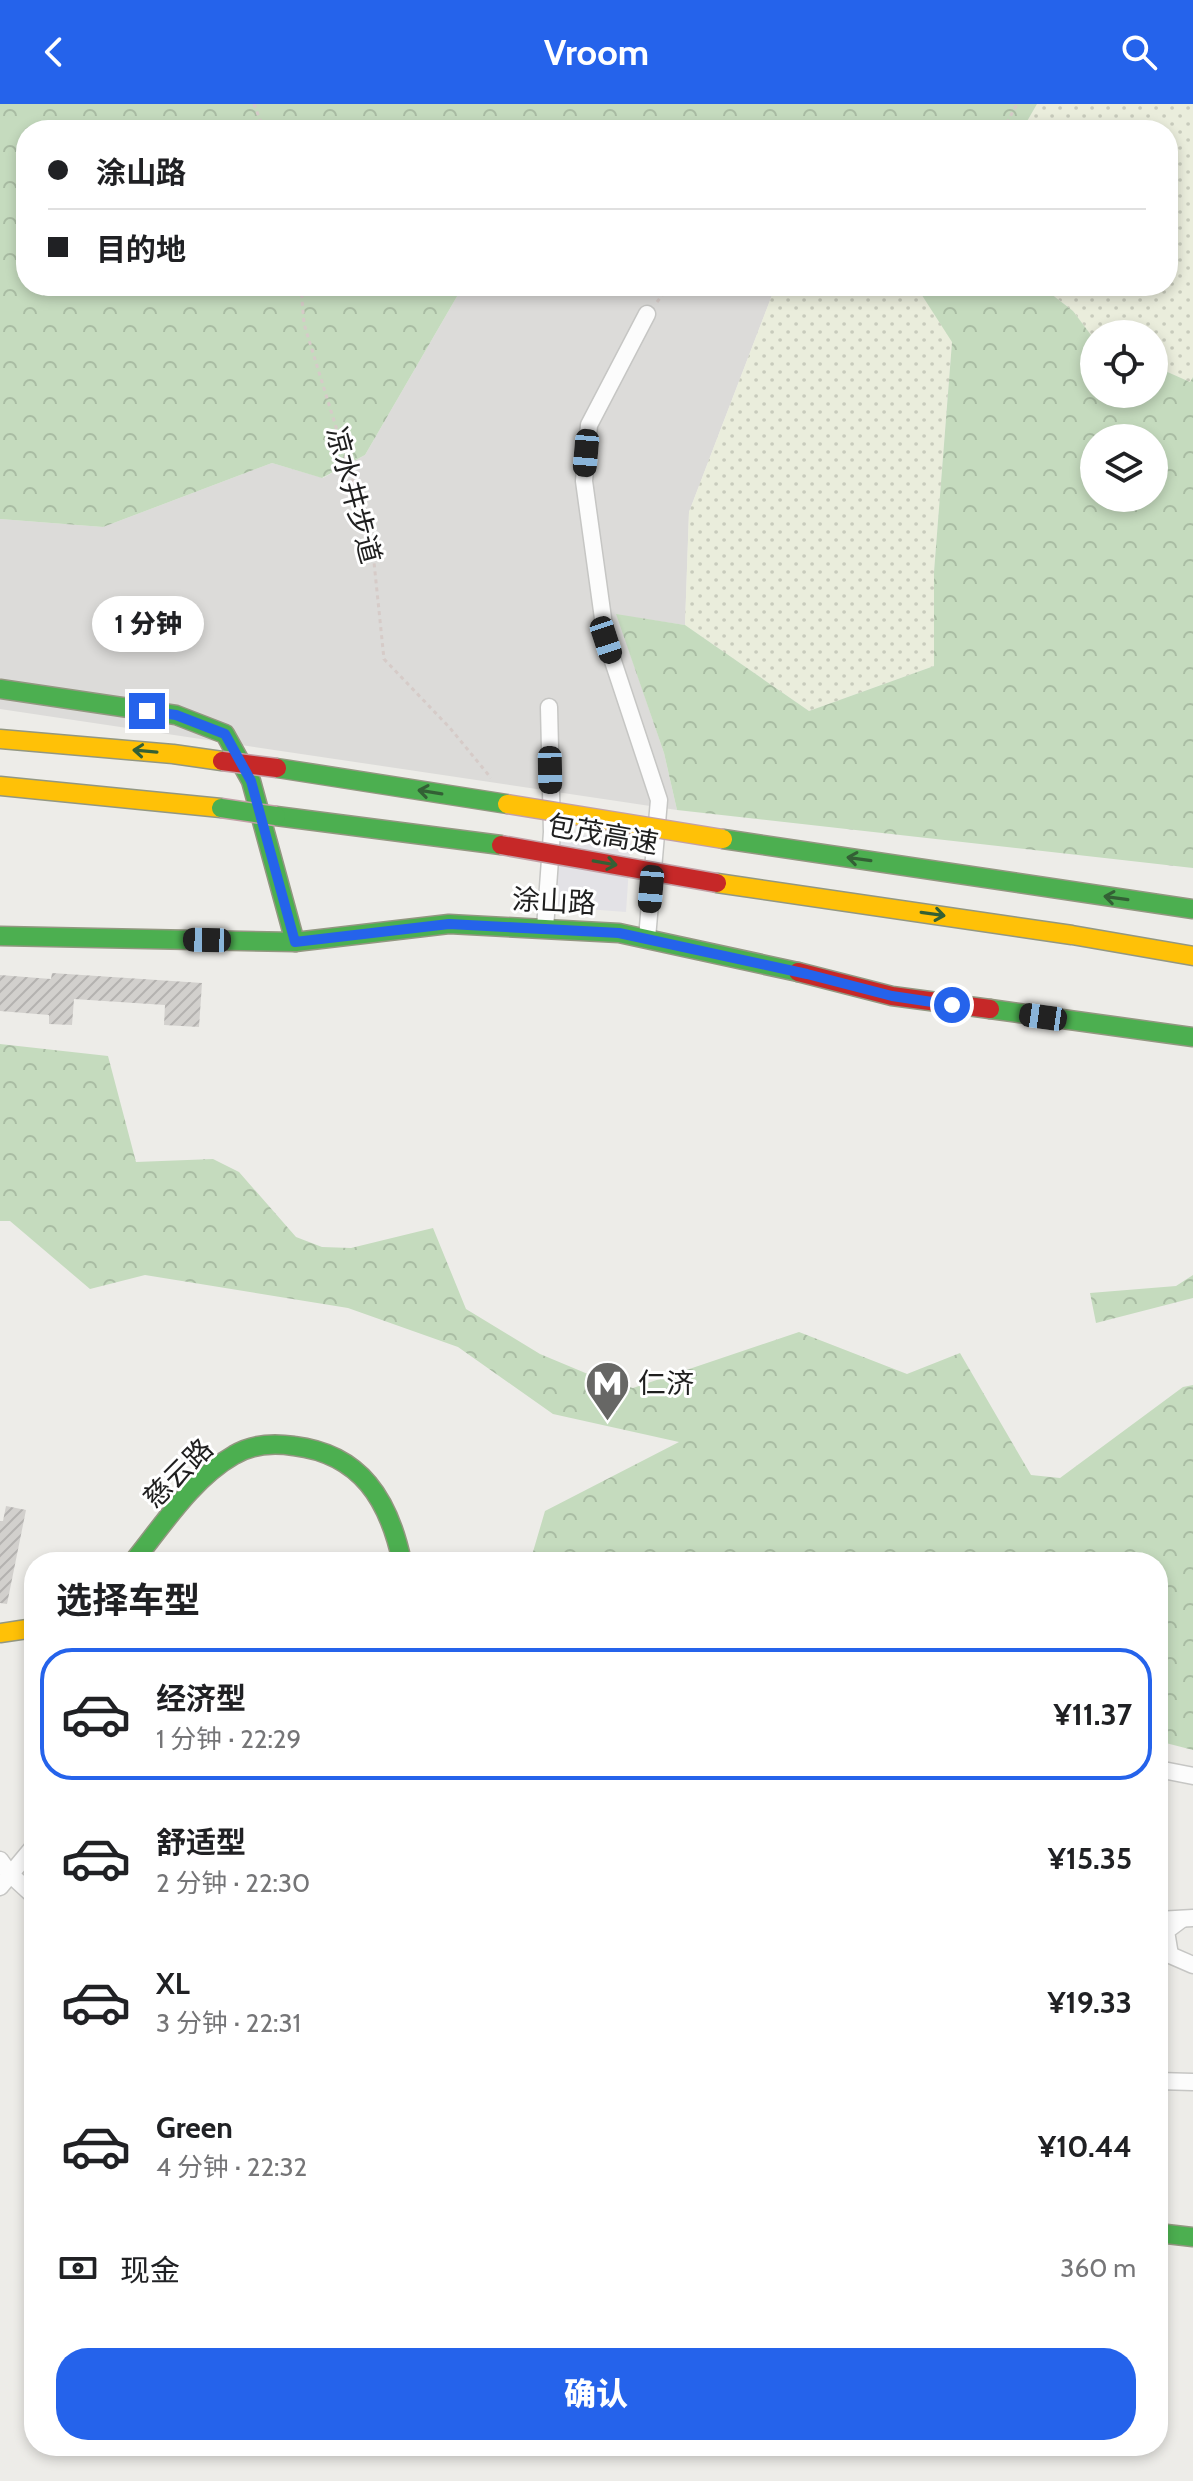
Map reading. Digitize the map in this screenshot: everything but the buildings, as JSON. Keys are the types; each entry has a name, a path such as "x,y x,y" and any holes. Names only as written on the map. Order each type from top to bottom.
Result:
{"main road":[{"path":"0,689 176,715 225,734 251,781 295,942"},
{"name":"包茂高速","path":"0,739 173,754 277,768 1193,909"},
{"name":"包茂高速","path":"0,786 168,801 501,845 717,883 1072,935 1193,957"},
{"name":"涂山路","path":"0,936 295,942 449,924 619,933 892,996 1193,1037"},
{"name":"慈云路","path":"142,1552 210,1472 235,1454 263,1444 296,1445 329,1452 360,1472 387,1506 400,1552"},
{"path":"0,1633 24,1629"},
{"path":"1168,2234 1193,2237"}],"street":[{"path":"647,314 589,425 584,481 606,640 659,800 647,938"},
{"path":"545,928 552,832 549,707"},
{"path":"1168,1771 1193,1776"},
{"path":"24,1855 3,1874 24,1889"},
{"path":"1168,1930 1187,1918"},
{"path":"1168,1943 1170,1955 1193,1965"},
{"path":"1168,2081 1193,2082"}],"path":[{"name":"凉水井步道","path":"302,296 304,324 372,543 384,659 450,728 491,777"},
{"path":"647,314 661,296"}],"shaded area":[{"path":"457,296 772,296 689,512 685,625 617,615 664,753 677,810 0,709 0,519 103,527 272,463 323,478 365,455"},
{"path":"552,832 631,838 626,912 547,906"}],"green space":[{"path":"0,104 1037,104 1028,120 16,120 16,296 457,296 365,455 322,478 272,463 103,527 0,519"},
{"path":"1037,104 1193,104 1193,377 1190,382 1168,372 1168,320 1080,320 1054,296 1178,296 1178,120 1028,120"},
{"path":"772,296 923,296 952,341 934,572 934,666 809,711 685,625 689,512"},
{"path":"922,296 1054,296 1080,320 1080,408 1168,408 1168,372 1190,382 1193,377 1193,868 677,810 664,753 616,614 685,625 809,711 934,666 934,572 952,342"},
{"path":"0,1044 108,1056 136,1162 213,1159 239,1172 296,1237 322,1247 351,1248 433,1228 466,1309 540,1354 595,1377 633,1388 799,1332 907,1374 960,1353 1031,1475 1060,1478 1183,1387 1193,1385 1193,1750 1168,1744 1168,1552 533,1552 545,1511 679,1442 553,1414 458,1347 348,1308 145,1275 90,1289 10,1221 0,1221"},
{"path":"1193,1275 1193,1298 1096,1323 1090,1293 1176,1286"}],"traffic: fast":[{"path":"0,689 176,715 225,734 251,781 295,942"},
{"path":"277,768 507,804"},
{"path":"221,808 276,816"},
{"path":"276,816 501,845"},
{"path":"723,839 1193,909"},
{"path":"0,936 295,942 449,924 619,933 798,972"},
{"path":"990,1009 1193,1037"},
{"path":"141,1552 205,1477 234,1455 263,1445 294,1446 317,1451 354,1470 380,1500 399,1552"},
{"path":"1168,2234 1193,2237"}],"traffic: slow":[{"path":"0,739 222,761"},
{"path":"0,786 221,808"},
{"path":"507,804 723,839"},
{"path":"717,883 1072,935 1193,956"},
{"path":"0,1633 24,1629"}],"traffic: jam":[{"path":"222,761 277,768"},
{"path":"501,845 717,883"},
{"path":"798,972 892,996 990,1009"}],"place":[{"name":"仁济","path":"607,1422"}],"route":[{"path":"147,711 176,715 225,734 251,781 295,942 449,924 619,933 892,996 952,1005"}]}
